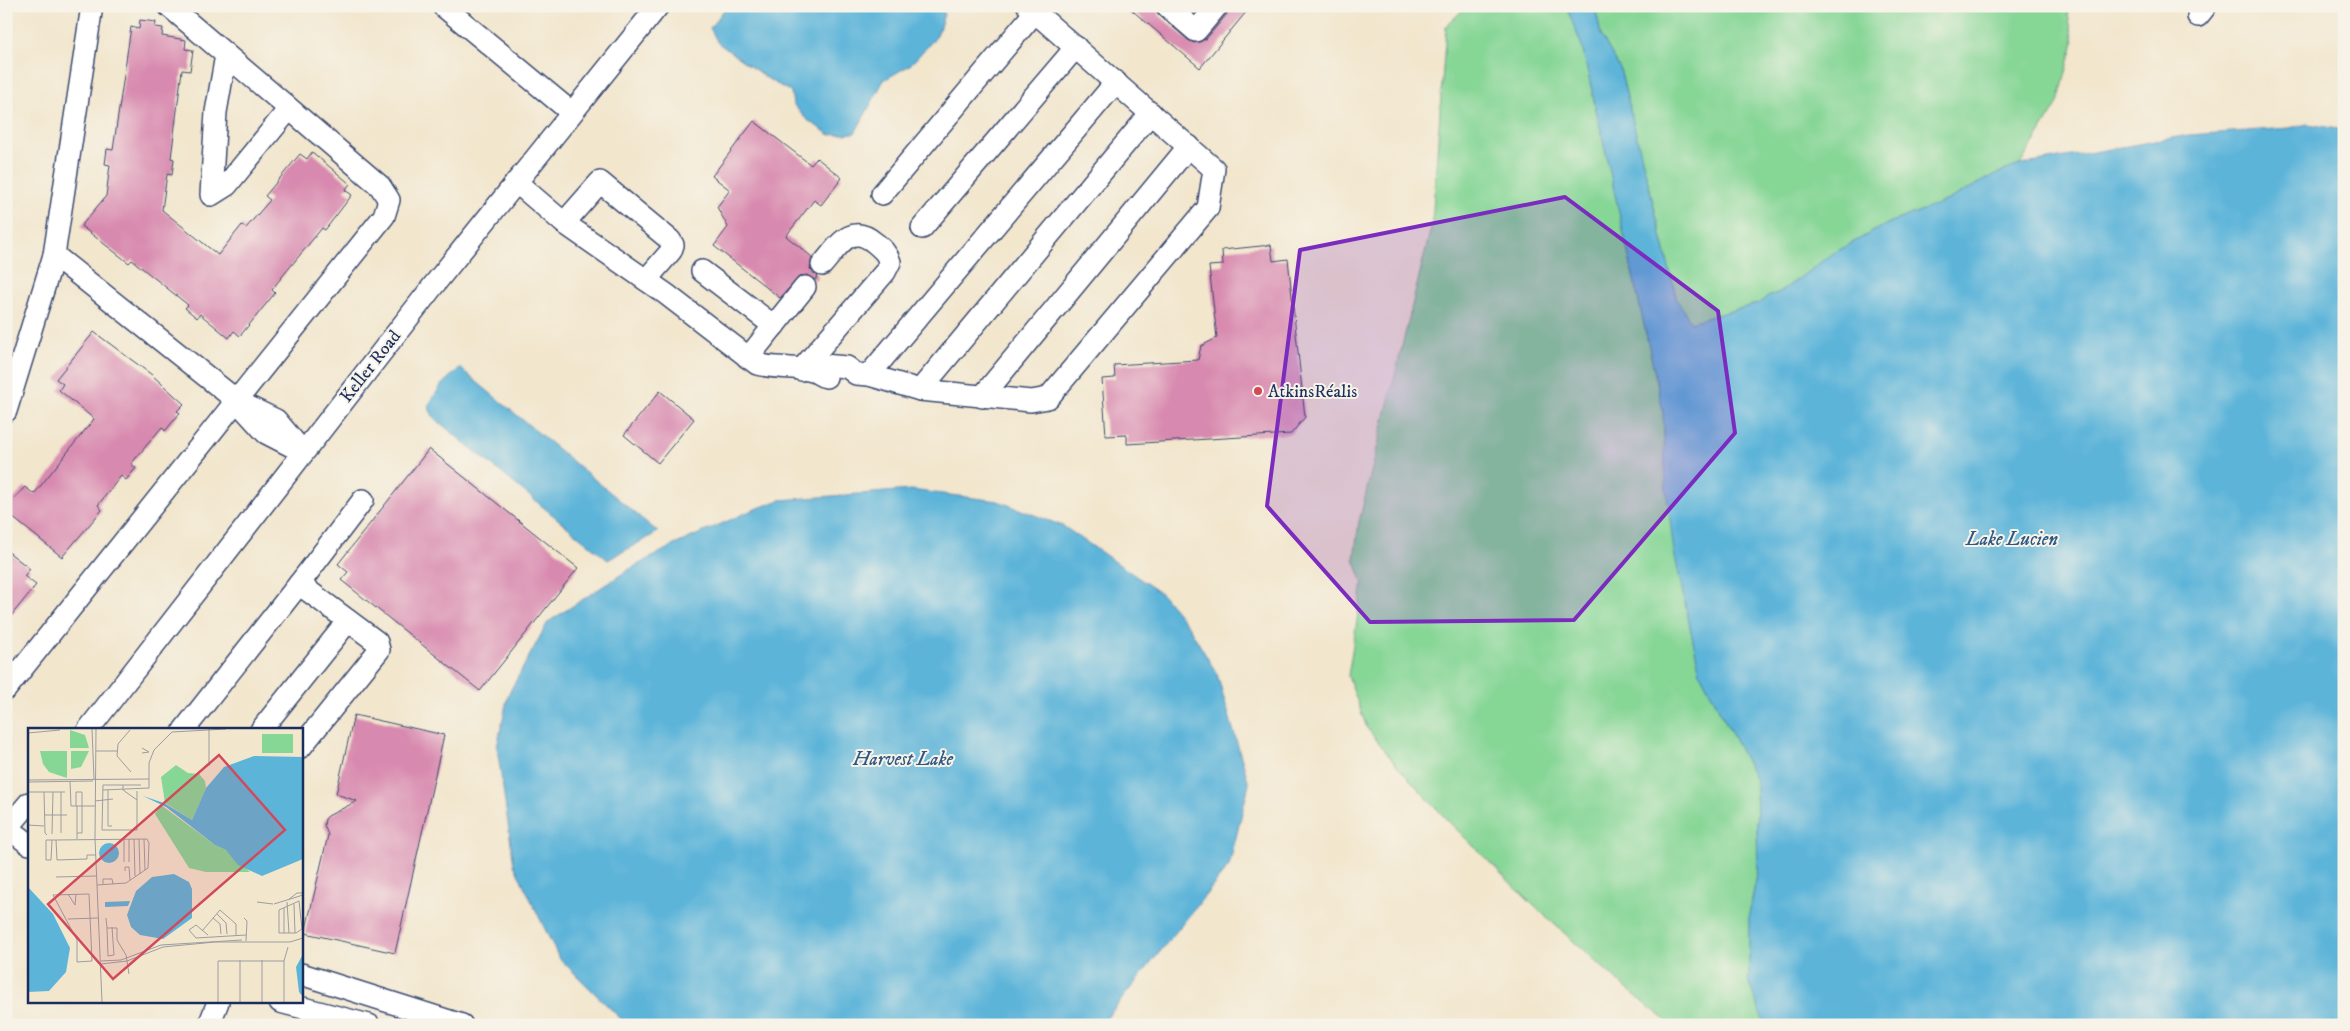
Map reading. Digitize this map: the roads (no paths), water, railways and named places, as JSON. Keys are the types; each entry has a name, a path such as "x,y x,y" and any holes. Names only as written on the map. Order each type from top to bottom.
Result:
{"street":[{"path":"6,411 54,255 92,6"},
{"path":"6,690 384,216 389,200 380,186 169,6"},
{"path":"443,6 571,112"},
{"name":"Keller Road","path":"90,728 303,452 571,112 658,6"},
{"path":"1167,6 1196,31 1217,6"},
{"path":"516,182 564,223 666,294 757,364 768,367 808,370 820,376 847,379 863,375 920,390 1031,401 1048,398 1208,208 1214,169 1032,9 882,194"},
{"path":"922,228 1076,47"},
{"path":"226,54 216,112 211,195 227,185 289,109"},
{"path":"863,375 1116,82"},
{"path":"920,390 1151,113"},
{"path":"982,397 1189,146"},
{"path":"564,223 600,182 670,240 673,245 671,251 646,280"},
{"path":"808,370 885,272 890,262 883,250 867,236 860,234 848,237 822,265"},
{"path":"54,255 236,400 266,433 303,452"},
{"path":"702,271 774,326"},
{"path":"748,358 805,287"},
{"path":"186,728 300,584 363,500"},
{"path":"300,584 377,642 379,650 302,746"},
{"path":"263,728 348,621"},
{"path":"28,805 7,829 28,843"},
{"path":"302,974 462,1025"},
{"path":"209,1025 217,1004"},
{"path":"288,1004 369,1025"}],"water":[{"path":"727,6 942,6 944,14 937,36 910,65 884,80 855,133 830,135 806,119 793,104 791,92 768,79 718,43 710,28"},
{"name":"Lake Lucien","path":"1566,6 1595,6 1601,35 1620,69 1677,300 1691,322 1760,303 1783,290 1832,254 1889,223 1946,201 1998,173 2020,165 2189,135 2289,128 2308,124 2344,130 2344,1025 1765,1025 1749,983 1749,914 1758,870 1756,780 1700,673 1674,552 1666,488 1663,410 1582,46"},
{"path":"460,368 658,532 608,560 434,418 428,406 442,384"},
{"name":"Harvest Lake","path":"911,490 998,501 1063,526 1162,594 1189,627 1217,674 1249,784 1229,866 1101,1025 627,1025 559,958 514,865 497,747 508,695 548,622 628,570 672,546 750,511 780,500"}],"place":[{"name":"AtkinsRéalis","path":"1258,391"}]}
